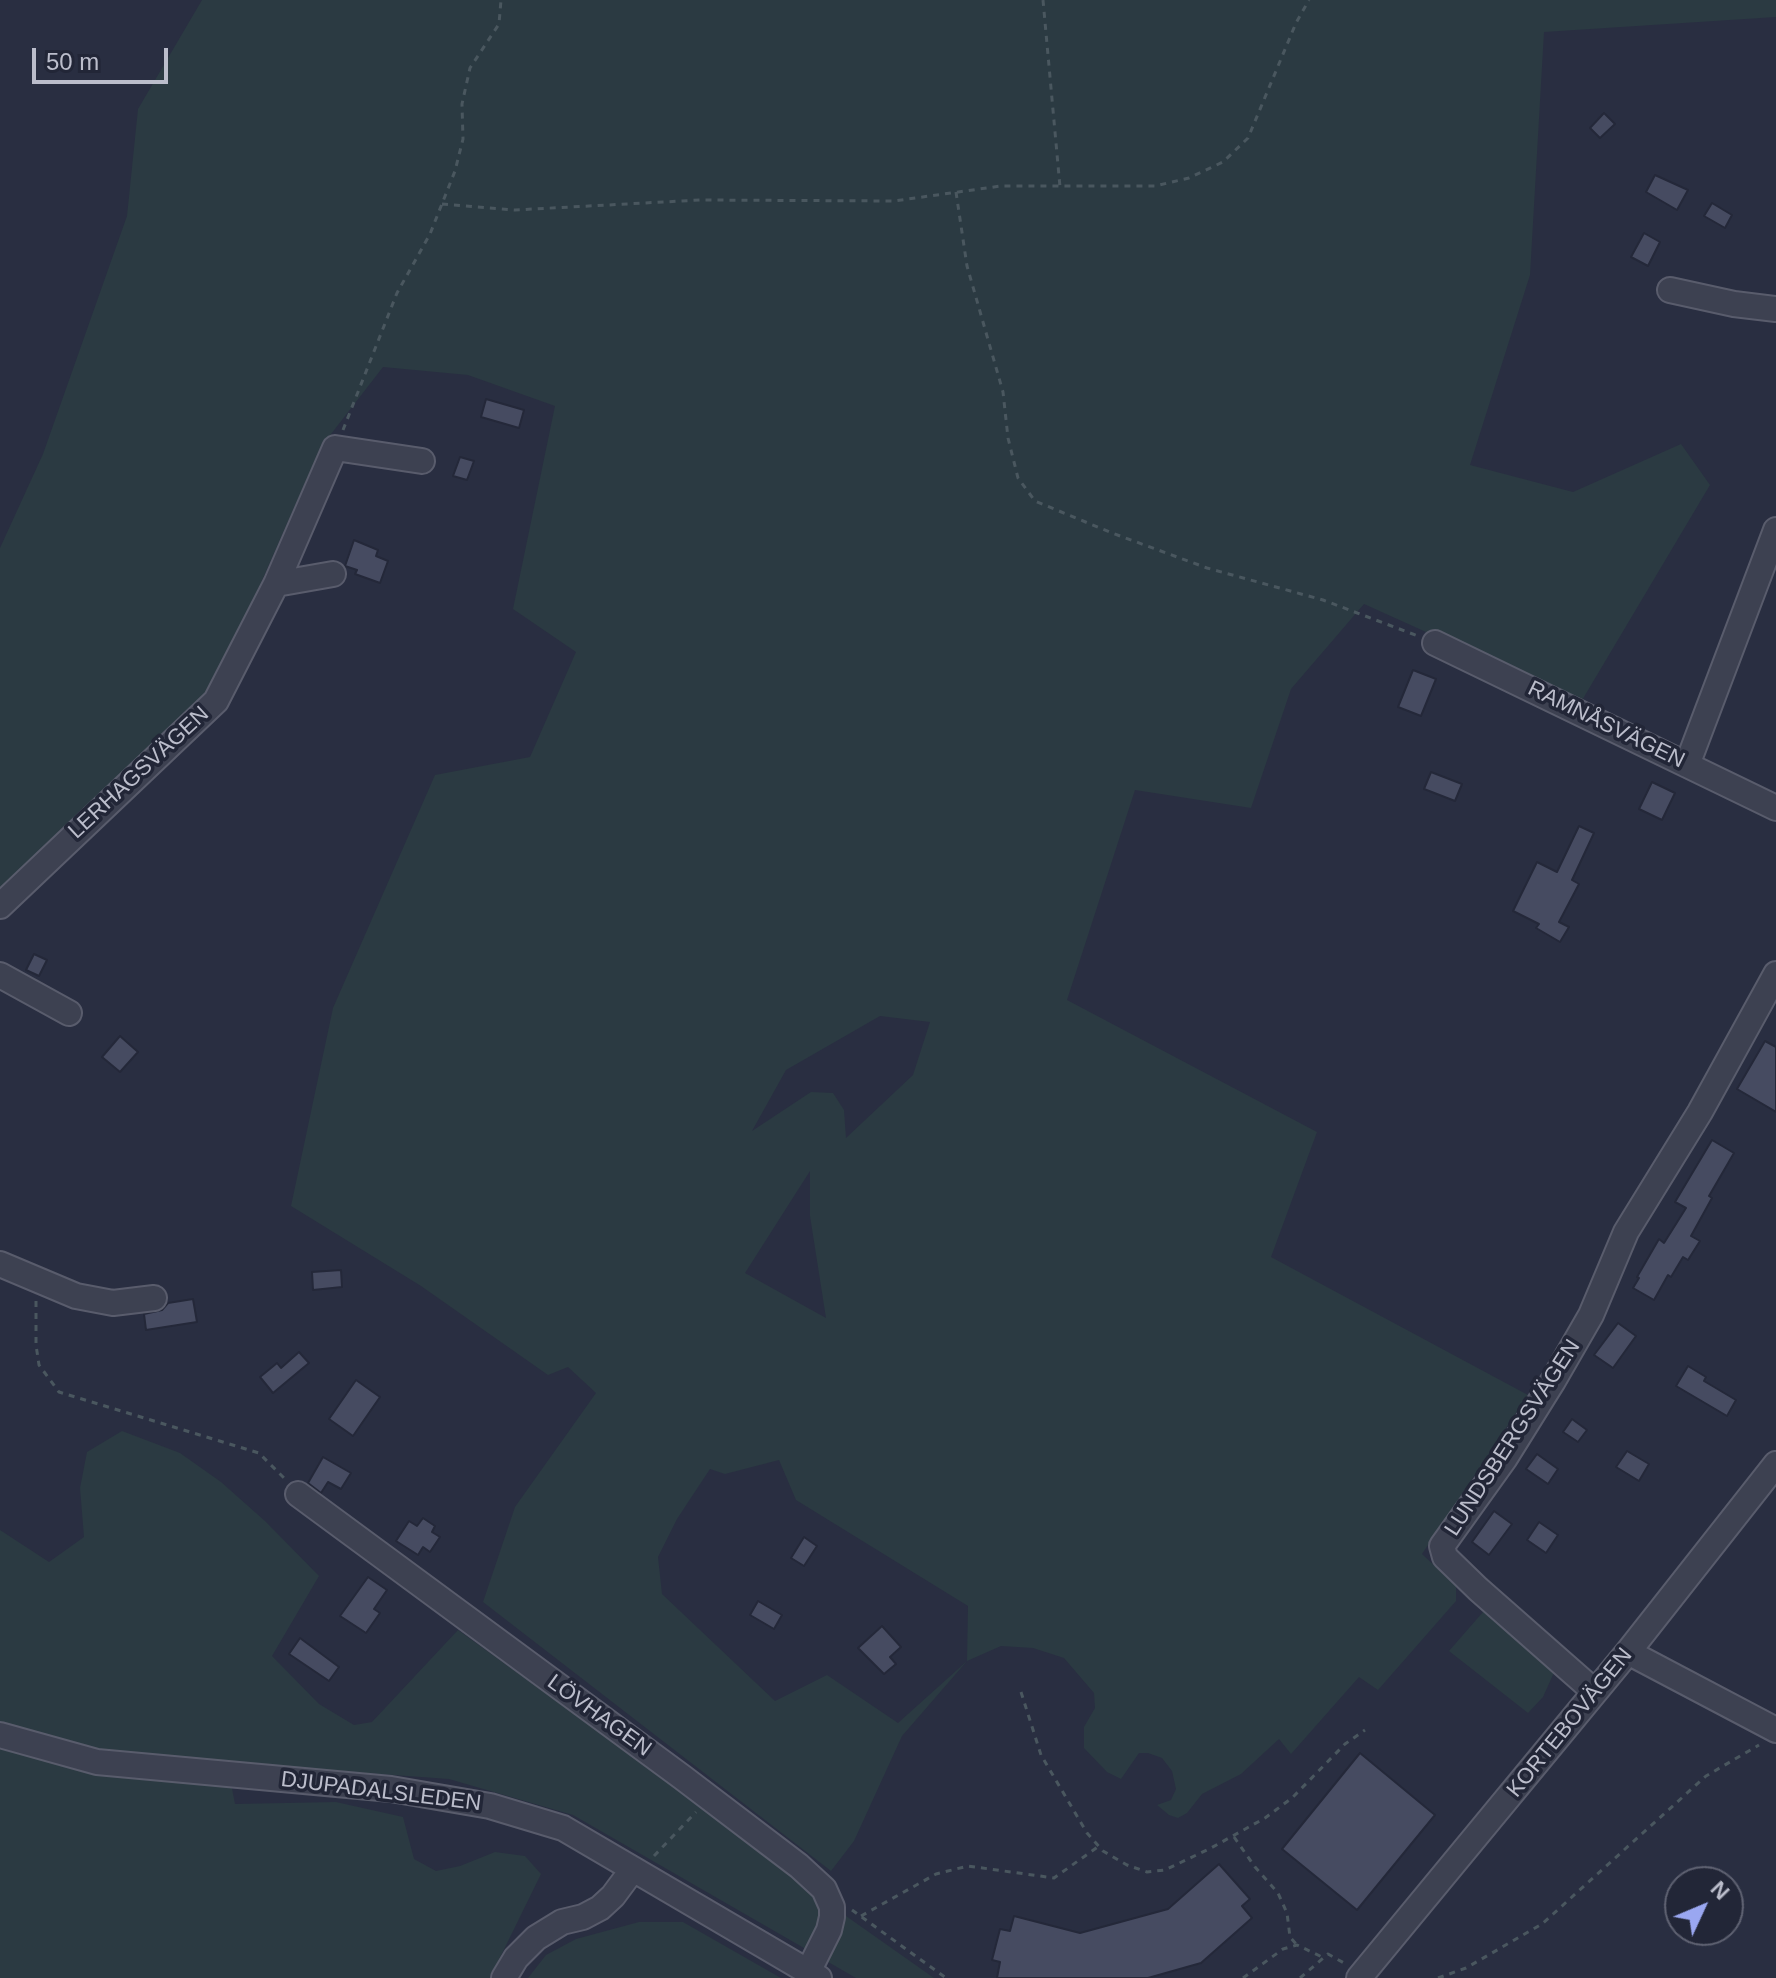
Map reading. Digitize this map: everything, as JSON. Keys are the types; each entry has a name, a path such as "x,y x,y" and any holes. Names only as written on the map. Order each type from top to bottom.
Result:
{"street":[{"path":"1670,290 1734,304 1776,309"},
{"path":"335,448 422,461"},
{"name":"LERHAGSVÄGEN","path":"0,906 216,701 276,584 335,448"},
{"path":"1687,765 1776,530"},
{"path":"276,584 333,574"},
{"name":"RAMNÅSVÄGEN","path":"1435,643 1776,808"},
{"name":"LUNDSBERGSVÄGEN","path":"1595,1692 1478,1589 1445,1557 1442,1546 1505,1458 1553,1381 1591,1315 1626,1232 1700,1112 1776,974"},
{"path":"0,975 69,1013"},
{"path":"0,1264 76,1296 113,1303 154,1298"},
{"name":"KORTEBOVÄGEN","path":"1360,1976 1628,1652 1776,1464"},
{"name":"LÖVHAGEN","path":"298,1494 799,1866 824,1889 832,1907"},
{"path":"1628,1652 1770,1736"},
{"name":"DJUPADALSLEDEN","path":"0,1735 97,1762 391,1789 490,1806 563,1828 814,1975"},
{"path":"504,1978 516,1958 536,1938 562,1922 583,1917 600,1908 633,1869"},
{"path":"814,1975 829,1930 832,1907"}],"path":[{"path":"335,448 397,293 430,234 455,171 463,139 462,104 470,68 499,24 501,0"},
{"path":"1043,0 1060,187"},
{"path":"442,204 515,210 700,200 894,201 1001,186 1155,186 1189,178 1223,162 1248,138 1296,23 1309,0"},
{"path":"956,192 967,266 1003,392 1008,438 1018,478 1035,501 1207,568 1323,600 1435,643"},
{"path":"32,1277 37,1308 39,1365 59,1392 259,1453 298,1494"},
{"path":"1021,1692 1041,1755 1087,1833 1099,1846 1127,1865 1147,1872 1165,1870 1265,1818 1292,1798 1345,1744 1365,1730"},
{"path":"1438,1978 1466,1968 1542,1924 1706,1776 1770,1736"},
{"path":"633,1869 649,1861 710,1798"},
{"path":"1233,1836 1278,1893 1287,1913 1290,1937 1297,1945 1322,1957"},
{"path":"861,1916 936,1874 968,1866 1054,1878 1099,1846"},
{"path":"832,1907 851,1910 861,1916 946,1978"},
{"path":"1243,1978 1283,1949 1297,1945"},
{"path":"1300,1978 1328,1954 1337,1957 1360,1976"}],"shaded area":[{"path":"202,0 1776,0 1776,17 1544,32 1530,275 1470,465 1573,492 1681,444 1710,485 1581,702 1364,604 1291,689 1251,808 1135,790 1067,1000 1317,1132 1271,1257 1528,1395 1422,1554 1456,1586 1456,1601 1378,1690 1359,1677 1291,1754 1279,1739 1241,1774 1202,1794 1187,1813 1178,1818 1157,1805 1171,1800 1176,1789 1172,1771 1162,1758 1139,1753 1121,1779 1107,1772 1084,1748 1084,1727 1095,1708 1094,1693 1064,1658 1033,1648 1001,1646 967,1661 902,1736 854,1841 831,1871 483,1602 515,1507 596,1393 568,1367 548,1375 421,1286 291,1206 333,1008 435,775 530,757 576,652 513,609 555,406 468,375 383,367 321,447 211,696 0,898 0,548 43,454 127,216 138,109","holes":["880,1016 930,1022 913,1075 846,1138 844,1110 833,1093 811,1092 752,1131 786,1070","810,1171 810,1216 826,1318 745,1273","779,1460 796,1500 968,1606 967,1661 898,1723 827,1675 775,1701 662,1594 658,1557 677,1519 710,1469 725,1474"]},
{"path":"122,1431 180,1453 221,1482 319,1576 272,1656 319,1704 354,1725 372,1722 458,1630 721,1820 812,1892 934,1978 856,1978 573,1815 449,1779 227,1763 235,1804 336,1802 403,1817 414,1859 436,1871 460,1866 495,1852 525,1856 541,1874 490,1978 0,1978 0,1530 49,1562 84,1537 80,1488 87,1452"},
{"path":"1483,1612 1490,1614 1556,1668 1543,1697 1528,1713 1449,1651"},
{"path":"639,1922 683,1922 781,1978 528,1978 546,1955 576,1939"}],"building":[{"path":"1604,113 1615,124 1600,138 1590,128"},
{"path":"1655,175 1688,190 1677,210 1646,192"},
{"path":"1712,203 1732,215 1725,228 1704,216"},
{"path":"1644,233 1660,242 1648,266 1631,257"},
{"path":"486,399 524,410 519,428 481,417"},
{"path":"460,457 474,461 467,480 453,476"},
{"path":"354,540 378,550 376,556 388,561 380,583 355,574 357,570 345,566"},
{"path":"1413,670 1436,679 1421,716 1398,707"},
{"path":"1431,772 1462,784 1455,801 1424,789"},
{"path":"1652,782 1675,793 1662,820 1639,809"},
{"path":"1579,826 1594,833 1572,880 1579,884 1559,922 1569,927 1560,942 1536,928 1539,924 1513,911 1537,862 1557,872"},
{"path":"34,954 47,960 39,976 26,970"},
{"path":"120,1036 138,1052 120,1072 102,1057"},
{"path":"1765,1041 1776,1047 1776,1112 1737,1089"},
{"path":"1712,1140 1734,1153 1709,1196 1712,1198 1691,1236 1700,1241 1688,1260 1683,1257 1671,1277 1668,1275 1654,1300 1633,1288 1659,1239 1664,1243 1686,1208 1675,1202"},
{"path":"341,1270 342,1287 313,1290 312,1272"},
{"path":"193,1299 197,1322 146,1330 144,1314 162,1310 168,1303"},
{"path":"1618,1323 1636,1336 1613,1368 1594,1355"},
{"path":"299,1352 309,1363 273,1393 260,1377 277,1363 281,1368"},
{"path":"1688,1366 1706,1377 1704,1381 1736,1400 1727,1416 1676,1386"},
{"path":"356,1380 380,1397 353,1436 329,1419"},
{"path":"1572,1419 1587,1430 1578,1442 1563,1432"},
{"path":"1627,1451 1649,1464 1639,1481 1616,1467"},
{"path":"1537,1454 1558,1469 1548,1484 1526,1469"},
{"path":"323,1457 351,1473 341,1489 328,1482 321,1493 308,1483"},
{"path":"1494,1511 1512,1524 1489,1555 1472,1542"},
{"path":"423,1518 435,1526 432,1532 440,1537 430,1552 423,1547 418,1555 396,1541 409,1521 417,1526"},
{"path":"1539,1522 1558,1535 1546,1553 1527,1540"},
{"path":"804,1537 817,1546 804,1566 791,1558"},
{"path":"368,1577 387,1590 374,1609 380,1613 366,1633 340,1616"},
{"path":"758,1601 782,1615 774,1629 750,1615"},
{"path":"882,1626 901,1647 890,1657 896,1664 884,1674 858,1648"},
{"path":"300,1638 339,1667 329,1681 289,1654"},
{"path":"1360,1753 1435,1815 1357,1910 1282,1849"},
{"path":"1219,1864 1250,1899 1242,1906 1252,1918 1201,1963 1148,1978 997,1978 1000,1962 992,1960 1000,1929 1010,1931 1014,1916 1080,1933 1168,1909"}]}
